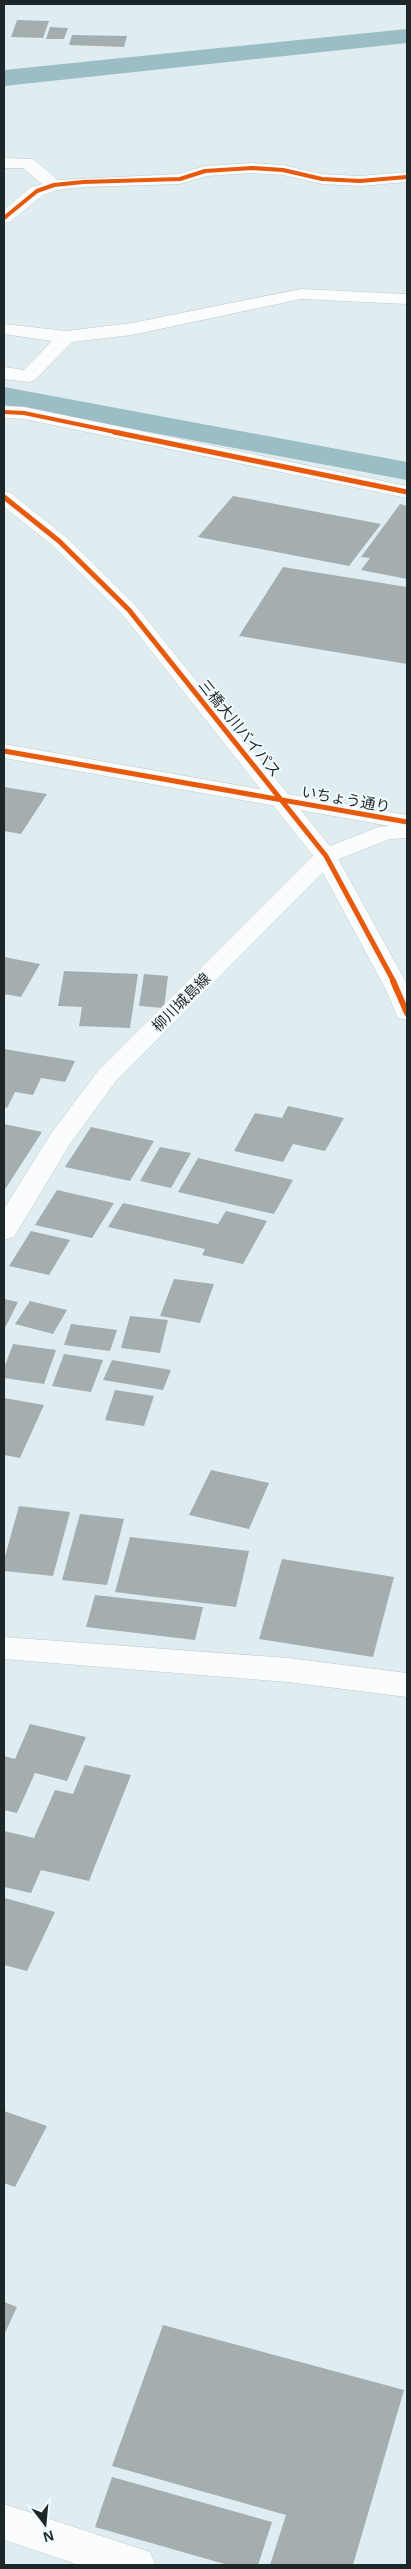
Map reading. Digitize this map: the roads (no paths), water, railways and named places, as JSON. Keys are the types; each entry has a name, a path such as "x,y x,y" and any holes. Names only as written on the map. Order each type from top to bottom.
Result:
{"main road":[{"path":"4,162 27,163 54,185"},
{"path":"4,218 37,190 54,185 180,179 206,170 252,168 282,170 322,179 360,181 407,177"},
{"path":"4,329 46,336 66,337 132,329 302,294 407,299"},
{"path":"4,373 28,376 66,337"},
{"path":"4,412 24,413 407,492"},
{"name":"三橋大川バイパス","path":"4,497 59,541 129,610 326,856 397,988 407,1013"},
{"name":"いちょう通り","path":"4,750 407,822"},
{"name":"柳川城島線","path":"4,1231 59,1141 107,1076 326,856 386,832 407,831"},
{"path":"4,1648 288,1670 407,1685"},
{"path":"4,2522 136,2565"}],"waterway":[{"path":"4,78 407,36"},
{"path":"4,396 407,471"}]}
